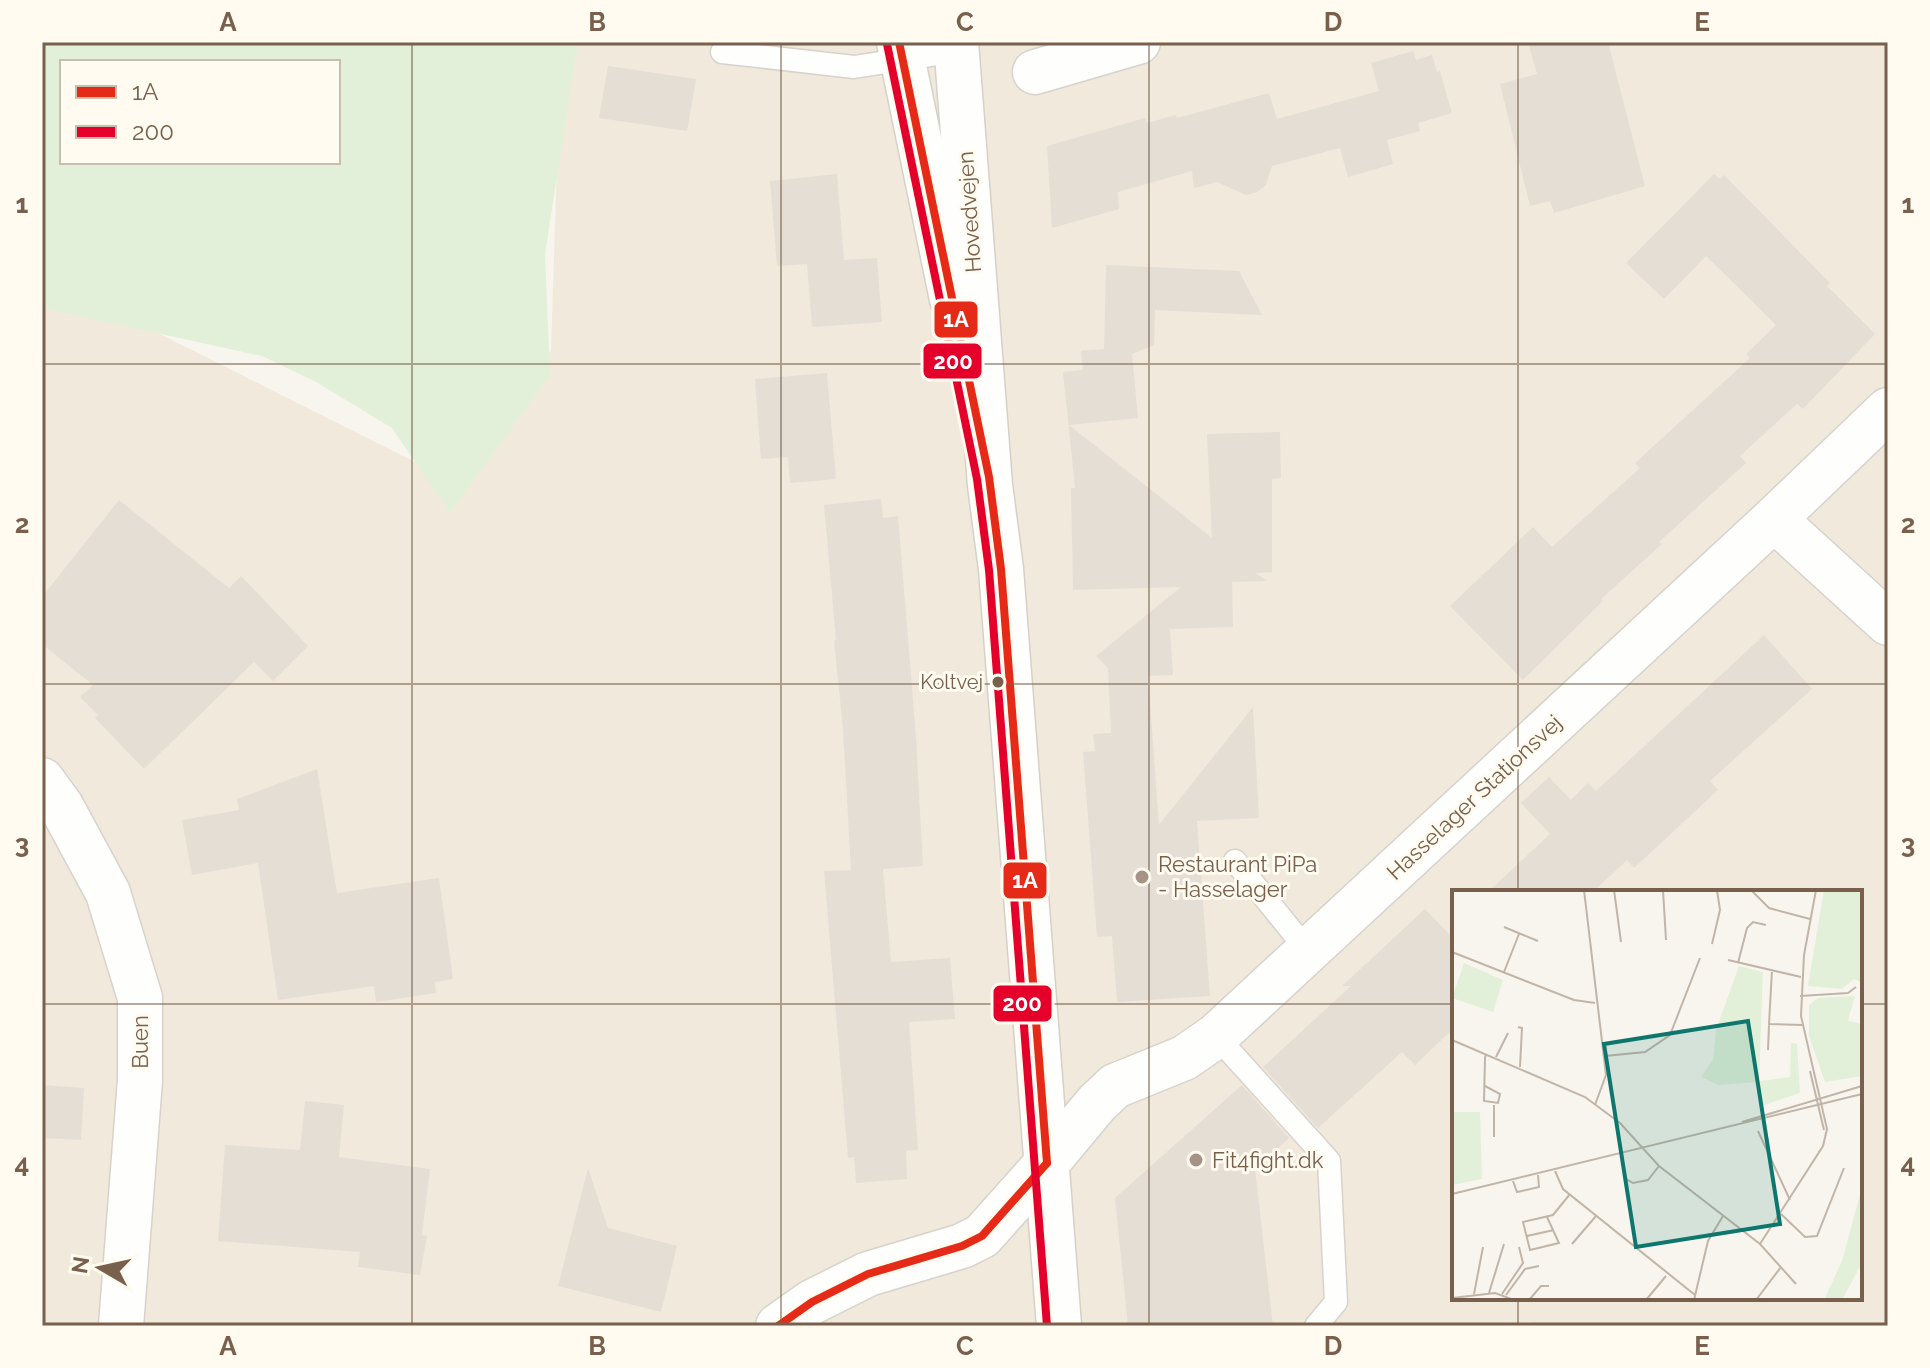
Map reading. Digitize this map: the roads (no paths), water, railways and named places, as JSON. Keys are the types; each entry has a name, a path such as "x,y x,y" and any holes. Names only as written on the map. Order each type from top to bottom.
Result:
{"street":[{"path":"1035,72 1138,42"},
{"name":"Hovedvejen","path":"956,47 989,477 1001,569 1059,1326"},
{"name":"Hovedvejen","path":"901,51 989,477"},
{"name":"Hasselager Stationsvej","path":"1047,1163 1115,1086 1184,1058 1216,1036 1888,410"},
{"path":"1774,519 1888,623"},
{"name":"Buen","path":"42,780 61,806 108,893 140,998 140,1080 121,1326"},
{"path":"778,1326 812,1302 868,1274 962,1246 982,1236 1047,1163"}],"lane":[{"path":"722,52 854,67 901,51 956,47"},
{"path":"1235,861 1308,951"},
{"path":"1216,1036 1329,1161 1336,1302 1316,1326"}],"place":[{"name":"Koltvej","path":"998,682"},
{"name":"Restaurant PiPa - Hasselager","path":"1142,877"},
{"name":"Fit4fight.dk","path":"1196,1160"}]}
